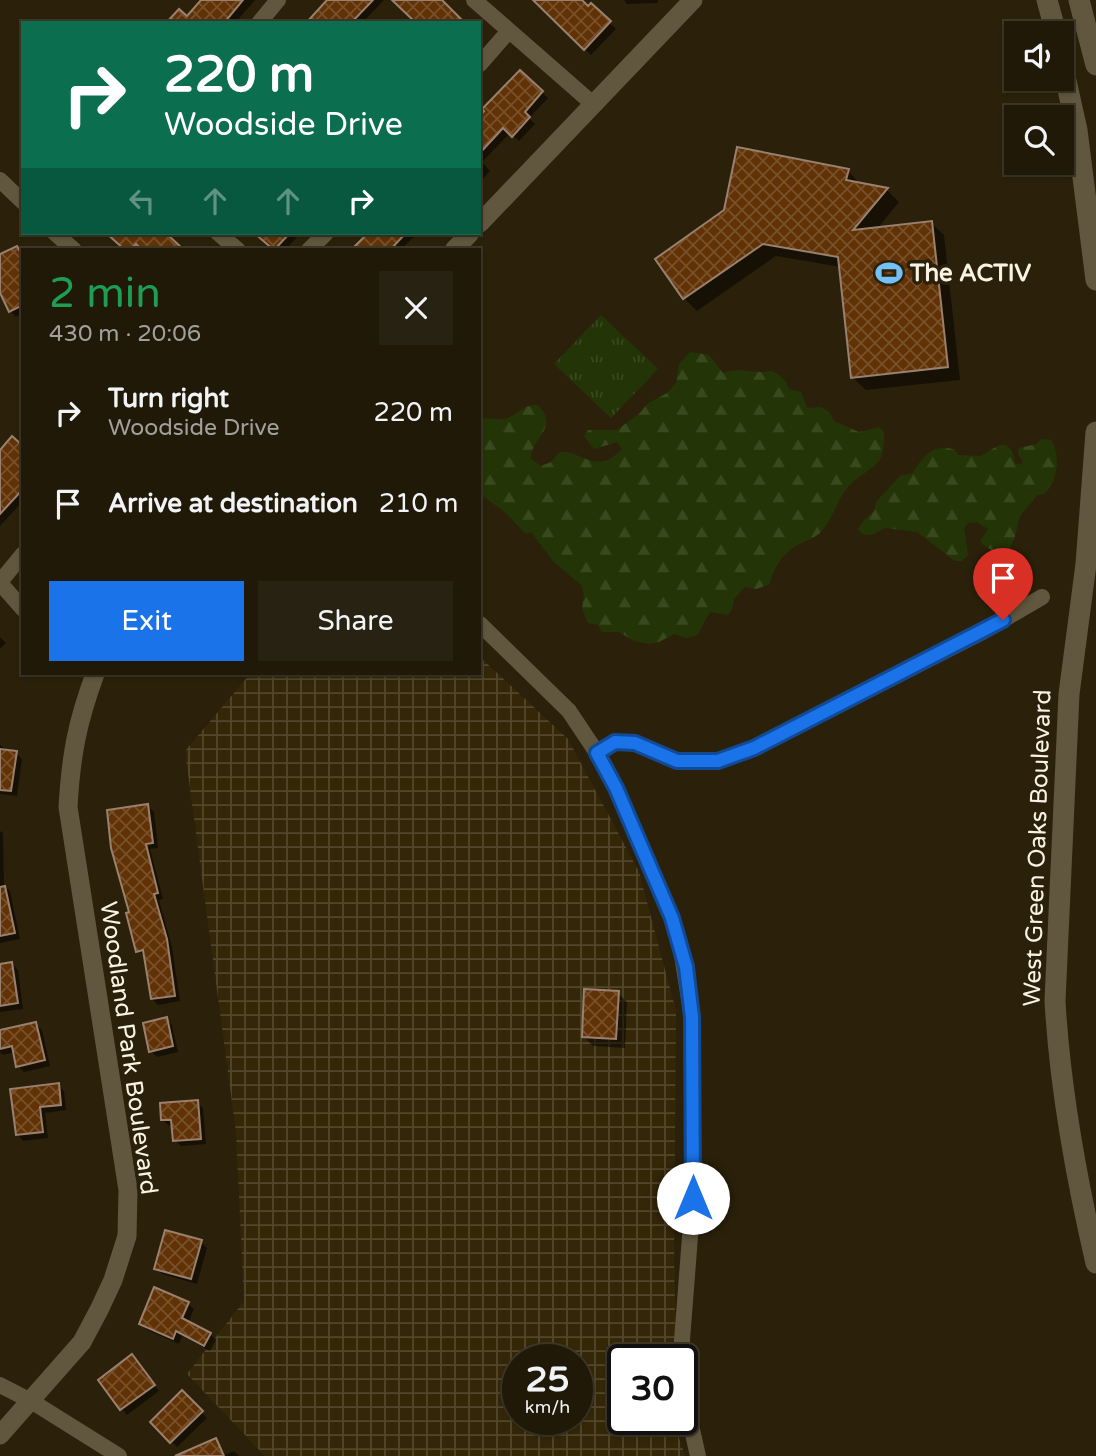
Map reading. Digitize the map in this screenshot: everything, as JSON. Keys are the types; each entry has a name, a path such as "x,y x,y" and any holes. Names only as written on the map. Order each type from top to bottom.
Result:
{"main road":[{"path":"1047,0 1053,21"},
{"path":"1079,0 1096,65"},
{"path":"1068,91 1077,130 1088,161 1096,280"},
{"name":"West Green Oaks Boulevard","path":"1096,432 1091,564 1069,694 1055,1001 1057,1037 1077,1180 1096,1264"}],"street":[{"path":"261,21 278,0"},
{"path":"474,0 593,104"},
{"path":"481,222 693,0"},
{"path":"481,63 508,32"},
{"path":"0,180 21,200"},
{"path":"57,235 72,248"},
{"path":"221,235 236,248"},
{"path":"311,248 324,235"},
{"path":"455,248 468,235"},
{"path":"21,556 0,582 21,607"},
{"path":"597,753 615,742 635,743 677,761 718,761 754,748 984,631 1042,597"},
{"path":"481,625 569,711 597,753 616,788 672,918 686,967 692,1017 693,1198 682,1344"},
{"name":"Woodland Park Boulevard","path":"0,1435 82,1342 113,1280 127,1236 128,1190 68,807 71,760 79,716 95,675"},
{"path":"0,1385 31,1401 119,1456"},
{"path":"693,1435 698,1456"}],"shaded area":[{"path":"481,658 568,739 639,872 676,1011 676,1344 607,1344 607,1435 678,1435 685,1456 265,1456 187,1374 244,1301 236,1132 185,751 249,675 481,675"}],"green space":[{"path":"601,315 658,369 611,418 554,364"},
{"path":"690,352 709,355 723,373 736,370 771,371 782,378 789,389 801,392 807,408 821,407 829,412 834,421 859,432 879,427 884,432 884,446 878,462 848,487 820,533 795,546 780,560 770,584 756,589 745,587 734,599 728,615 710,612 697,635 687,638 674,634 649,644 634,641 619,632 602,632 598,625 588,623 582,608 582,586 553,561 531,532 526,534 505,512 481,495 481,418 505,419 525,408 538,405 546,420 531,459 541,466 551,462 560,452 568,452 597,462 605,461 622,449 617,442 594,449 584,436 588,430 617,430 640,413 647,404 667,393 676,383 679,364"},
{"path":"1041,439 1051,440 1054,446 1057,461 1055,476 1049,489 1044,494 1037,495 1020,516 1014,540 1007,551 995,551 982,544 980,541 988,529 977,522 968,523 964,528 968,555 962,561 955,561 917,532 885,528 871,535 862,534 858,529 874,511 876,502 900,476 913,473 925,457 935,450 948,448 955,450 958,455 981,456 999,445 1006,445 1012,451 1015,463 1019,465 1023,462 1018,454 1019,448 1037,444"}],"building":[{"path":"201,0 243,0 226,21 168,21 179,9 187,16"},
{"path":"327,0 373,0 353,21 308,21"},
{"path":"392,0 442,0 463,21 414,21"},
{"path":"533,0 582,0 588,6 591,3 611,21 584,50"},
{"path":"520,70 543,91 525,112 530,117 512,137 503,128 481,152 482,109"},
{"name":"The ACTIV","path":"737,147 849,169 846,180 888,188 853,230 932,221 948,367 851,378 838,257 763,244 683,299 655,259 724,210"},
{"path":"108,235 168,235 182,248 140,248 136,244 132,248 123,248"},
{"path":"256,235 288,235 276,248 272,248"},
{"path":"366,235 404,235 392,248 353,248"},
{"path":"17,246 21,253 21,306 9,312 0,293 0,254"},
{"path":"12,436 21,444 21,491 0,514 0,450"},
{"path":"0,749 17,751 11,791 0,790"},
{"path":"148,804 153,843 146,844 158,893 154,894 167,939 175,996 151,999 143,950 136,952 126,913 129,912 111,848 107,810"},
{"path":"5,886 15,933 0,936 0,887"},
{"path":"12,962 18,1003 0,1006 0,964"},
{"path":"584,989 619,991 616,1039 582,1037"},
{"path":"167,1017 173,1046 149,1052 143,1023"},
{"path":"36,1022 45,1060 16,1067 12,1046 0,1049 0,1030"},
{"path":"59,1083 61,1105 40,1107 43,1132 16,1135 10,1089"},
{"path":"198,1100 201,1139 173,1141 171,1120 161,1120 160,1103"},
{"path":"165,1230 202,1240 191,1279 154,1269"},
{"path":"154,1287 189,1302 182,1318 211,1333 204,1346 176,1331 173,1339 139,1324"},
{"path":"132,1354 155,1385 120,1410 98,1380"},
{"path":"182,1390 203,1411 170,1443 150,1422"},
{"path":"216,1438 224,1456 175,1456"}],"place":[{"name":"The ACTIV","path":"889,273"}],"route":[{"path":"693,1198 692,1017 686,967 672,918 616,788 597,753 615,742 635,743 677,761 718,761 754,748 1003,620"}]}
